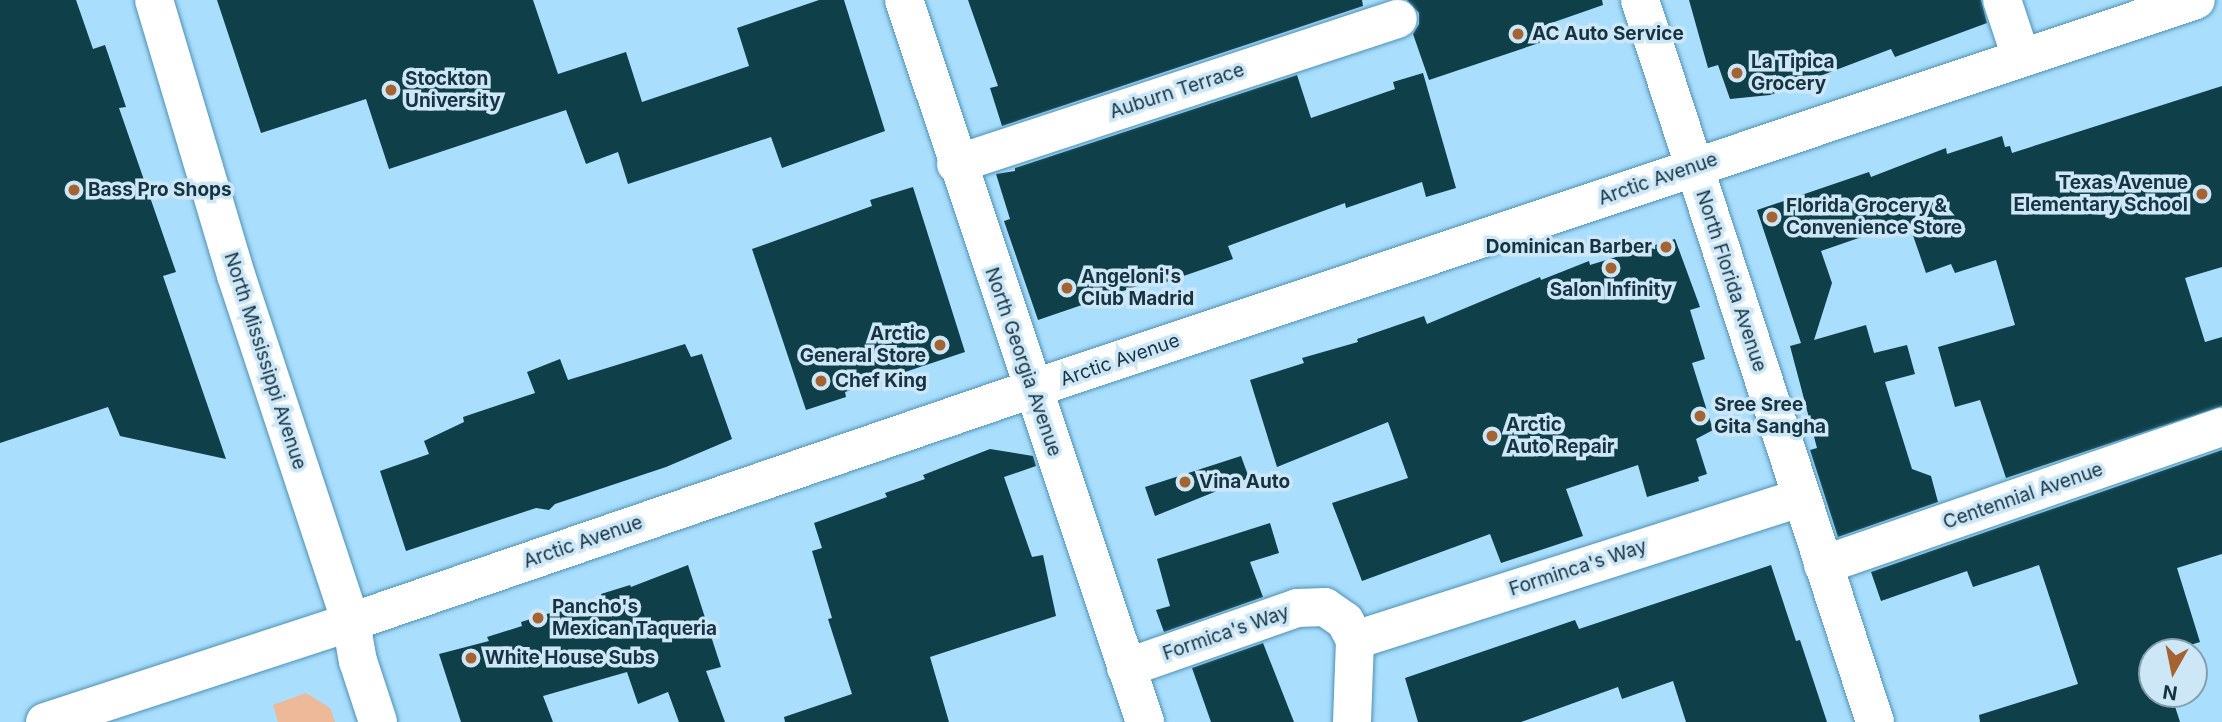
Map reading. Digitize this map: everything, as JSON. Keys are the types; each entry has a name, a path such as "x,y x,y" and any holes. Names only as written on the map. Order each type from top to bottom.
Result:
{"street":[{"name":"North Mississippi Avenue","path":"154,0 236,275 351,622 358,661 378,722"},
{"name":"North Georgia Avenue","path":"904,0 956,164 1145,722"},
{"name":"North Florida Avenue","path":"1640,0 1875,722"},
{"path":"2002,0 2021,57"},
{"name":"Arctic Avenue","path":"45,722 351,622 1032,389 2196,0"},
{"name":"Auburn Terrace","path":"956,164 1398,19"},
{"name":"Centennial Avenue","path":"1823,565 2222,427"},
{"name":"Forminca's Way","path":"1355,640 1801,498"},
{"name":"Formica's Way","path":"1126,668 1297,608 1325,607 1345,621 1355,640"},
{"path":"1352,722 1355,640"}],"shaded area":[{"path":"306,693 330,708 335,722 278,722 273,705"}],"building":[{"name":"Bass Pro Shops","path":"0,0 76,0 93,49 105,45 126,107 119,108 176,272 163,276 226,459 120,436 108,407 0,443"},
{"path":"217,0 533,0 558,74 626,52 642,102 749,66 737,28 819,0 844,0 885,131 782,168 771,137 628,184 618,152 586,164 566,110 389,169 366,99 261,133"},
{"path":"968,0 1362,0 1363,6 1002,126 990,88 998,86"},
{"path":"1407,0 1602,0 1603,5 1537,28 1542,42 1429,80 1413,34 1419,24 1419,13"},
{"path":"1689,0 1981,0 1987,23 1895,57 1891,49 1770,95 1730,99 1718,65 1708,68"},
{"path":"1423,73 1456,188 1426,197 1422,182 1346,208 1345,203 1228,246 1233,259 1166,282 1164,277 1038,320 1004,221 1010,219 996,174 1015,171 1015,168 1297,75 1311,118 1395,89 1393,82"},
{"path":"2222,86 2222,267 2185,278 2205,342 2222,337 2222,406 2006,478 1980,400 1955,407 1938,347 2015,325 1996,260 1955,273 1951,264 1926,273 1908,221 1821,251 1832,283 1814,340 1866,325 1874,353 1907,345 1915,374 1885,382 1912,469 1931,476 1938,502 1838,537 1810,450 1817,448 1790,346 1801,343 1757,210 1869,172 1871,177 1946,148 1947,154 2002,136 2005,147 2010,146 2012,153"},
{"path":"913,187 965,352 845,392 846,397 806,410 752,249 872,206 870,200"},
{"path":"1675,239 1700,307 1690,310 1705,359 1692,363 1713,430 1696,439 1707,474 1698,477 1699,481 1647,497 1638,465 1566,489 1583,536 1501,563 1490,534 1362,581 1332,503 1408,478 1388,422 1277,467 1250,380 1304,363 1302,358 1358,342 1357,339 1424,316 1427,324 1540,277 1541,280 1589,261 1590,265"},
{"path":"685,344 691,357 702,354 732,439 666,467 555,504 549,510 536,508 406,551 380,471 429,454 424,441 464,422 463,417 535,393 527,372 560,359 568,380"},
{"path":"990,449 1033,456 1036,466 1004,477 1032,557 1043,555 1056,616 930,657 949,722 785,722 784,717 852,694 828,619 832,618 812,551 822,548 814,523 887,497 885,493 925,479 923,475"},
{"path":"2222,450 2222,554 2177,568 2199,638 2138,638 2138,708 2176,708 2180,722 1980,722 1979,715 2078,684 2039,565 1973,587 1967,571 1881,601 1871,572"},
{"path":"1241,456 1249,478 1155,516 1145,487"},
{"path":"1270,523 1279,553 1250,562 1263,597 1164,632 1156,610 1170,606 1157,559"},
{"path":"688,565 721,667 706,671 725,722 679,722 668,692 638,704 627,672 543,696 553,722 461,722 439,654 489,641 487,637 522,626 521,622 602,597 601,594 630,585 631,587"},
{"path":"1771,565 1796,641 1800,640 1827,722 1686,722 1673,681 1622,699 1618,687 1521,722 1418,722 1405,678 1575,620 1579,629"},
{"path":"1263,643 1294,722 1211,722 1192,668"}],"place":[{"name":"AC Auto Service","path":"1518,34"},
{"name":"La Tipica Grocery","path":"1737,73"},
{"name":"Stockton University","path":"391,90"},
{"name":"Bass Pro Shops","path":"74,190"},
{"name":"Texas Avenue Elementary School","path":"2202,194"},
{"name":"Florida Grocery & Convenience Store","path":"1772,217"},
{"name":"Dominican Barber","path":"1666,247"},
{"name":"Salon Infinity","path":"1611,268"},
{"name":"Angeloni's Club Madrid","path":"1067,288"},
{"name":"Arctic General Store","path":"940,345"},
{"name":"Chef King","path":"821,381"},
{"name":"Sree Sree Gita Sangha","path":"1700,416"},
{"name":"Arctic Auto Repair","path":"1492,436"},
{"name":"Vina Auto","path":"1185,482"},
{"name":"Pancho's Mexican Taqueria","path":"538,618"},
{"name":"White House Subs","path":"471,658"}]}
